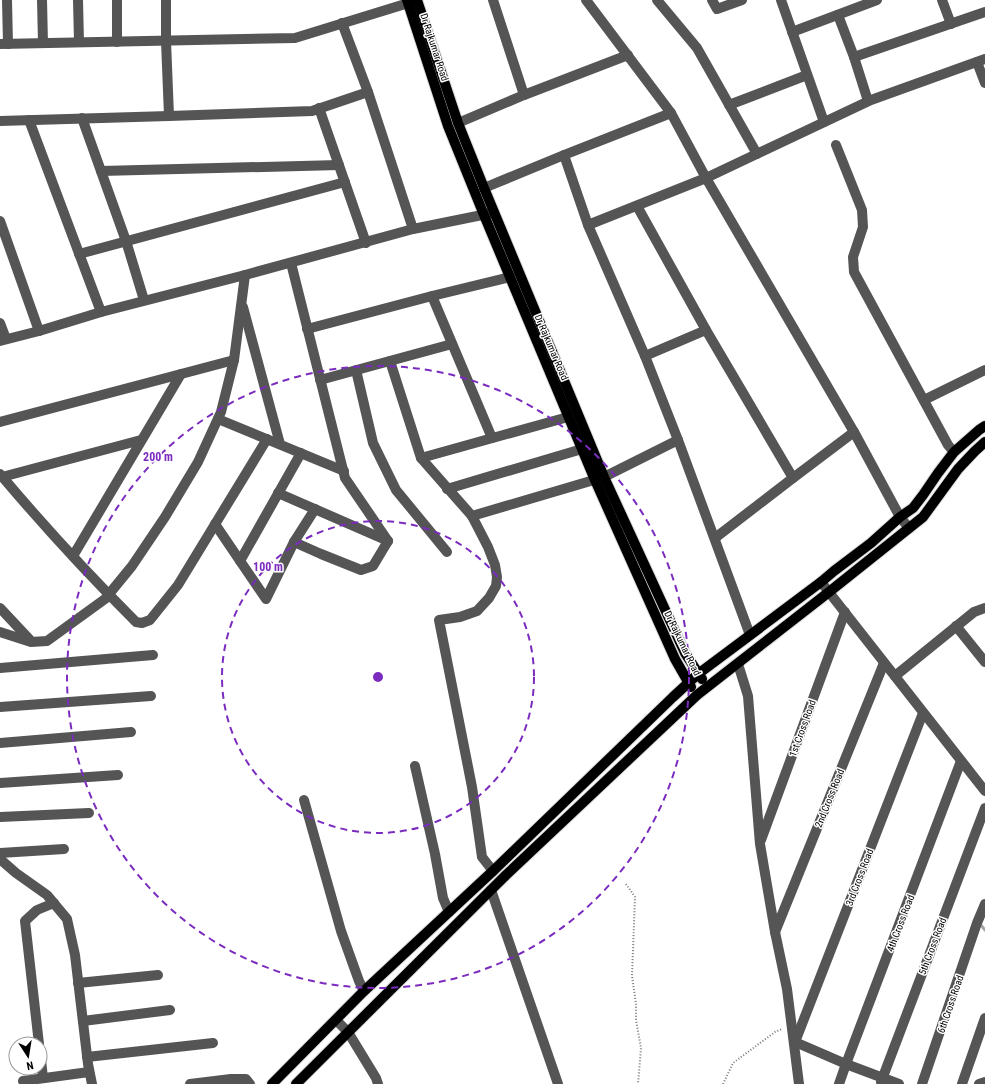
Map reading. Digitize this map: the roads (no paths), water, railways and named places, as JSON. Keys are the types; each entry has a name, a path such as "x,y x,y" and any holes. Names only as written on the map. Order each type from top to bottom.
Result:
{"main road":[{"name":"Dr Rajkumar Road","path":"412,1 484,188 489,214 510,277 582,450 599,478 685,653 707,687"},
{"name":"Dr Rajkumar Road","path":"412,1 448,126 489,214 675,659 697,695"},
{"path":"272,1084 364,991 493,871 689,682 821,582 913,508 954,452 985,426"},
{"path":"296,1084 504,877 697,695 923,517 958,469 985,442"}],"street":[{"path":"7,0 4,44 296,38 412,1"},
{"path":"42,0 43,43"},
{"path":"78,0 79,42"},
{"path":"117,0 118,42"},
{"path":"166,0 169,116"},
{"path":"493,0 524,95"},
{"path":"586,0 671,113 706,178 854,432 900,517 908,528"},
{"path":"657,0 697,48 757,154"},
{"path":"712,0 718,9 742,0"},
{"path":"781,0 824,122"},
{"path":"792,32 877,0"},
{"path":"942,0 951,24"},
{"path":"854,57 985,12"},
{"path":"838,15 854,57 868,101"},
{"path":"342,23 368,92 413,229"},
{"path":"458,123 524,95 628,55"},
{"path":"588,225 706,178 868,101 981,61 985,83"},
{"path":"730,105 807,75"},
{"path":"0,120 312,111 368,92"},
{"path":"319,108 366,243"},
{"path":"484,188 671,113"},
{"path":"82,118 126,241 144,300"},
{"path":"29,120 101,312"},
{"path":"836,145 862,210 863,227 853,257 854,272 948,445 954,452"},
{"path":"564,155 588,225 645,356 678,440 750,635"},
{"path":"101,171 339,166"},
{"path":"79,254 345,182"},
{"path":"636,206 706,330 793,478"},
{"path":"0,323 3,340 144,300 291,263 413,229 489,214"},
{"path":"0,222 39,331"},
{"path":"291,263 345,478 388,541"},
{"path":"0,632 31,642 47,641 106,599 132,566 165,517 198,462 221,412 234,360 245,275"},
{"path":"307,329 510,277"},
{"path":"432,296 492,438"},
{"path":"242,301 280,444"},
{"path":"645,356 706,330"},
{"path":"320,380 452,344"},
{"path":"0,422 234,360"},
{"path":"390,361 421,458 472,516 488,547 497,577 496,586 489,598 477,611 460,617 439,620 472,787 482,857 493,871"},
{"path":"356,370 373,444 396,490 447,552"},
{"path":"924,400 985,370"},
{"path":"73,556 181,374"},
{"path":"421,458 568,417"},
{"path":"218,418 344,471"},
{"path":"715,538 854,432"},
{"path":"141,440 1,476 109,595 136,622 142,624 150,620 178,585 267,439"},
{"path":"472,516 599,478 678,440"},
{"path":"447,489 582,450"},
{"path":"240,561 301,453"},
{"path":"278,493 388,541"},
{"path":"215,524 266,599 294,542 315,508"},
{"path":"294,542 361,570 373,566 388,541"},
{"path":"821,582 985,792"},
{"path":"0,608 31,642"},
{"path":"895,676 974,612 985,608"},
{"name":"1st Cross Road","path":"760,844 845,612"},
{"path":"956,626 985,662"},
{"path":"0,668 153,655"},
{"name":"2nd Cross Road","path":"774,932 884,663"},
{"path":"738,664 748,696 760,844 774,932 787,989 799,1084"},
{"path":"0,707 151,696"},
{"name":"3rd Cross Road","path":"794,1042 923,713"},
{"path":"0,743 131,732"},
{"name":"4th Cross Road","path":"839,1084 961,761"},
{"path":"415,766 435,854 443,898 449,912"},
{"path":"0,783 118,774"},
{"path":"304,800 341,931 364,991"},
{"name":"5th Cross Road","path":"881,1081 985,808"},
{"path":"0,817 89,813"},
{"path":"0,853 64,850"},
{"path":"0,859 16,873 47,895 67,919 75,955 82,1021 92,1084"},
{"path":"491,890 558,1084"},
{"path":"38,1036 25,922 38,910 54,903"},
{"name":"6th Cross Road","path":"922,1084 985,904"},
{"path":"78,982 158,975"},
{"path":"82,1021 170,1010"},
{"path":"962,1084 985,1018"},
{"path":"336,1020 348,1032 376,1078 378,1084"},
{"path":"87,1057 213,1042"},
{"path":"794,1042 881,1081 899,1084"},
{"path":"24,1081 89,1072"},
{"path":"190,1084 231,1079 246,1079 250,1084"},
{"path":"979,1084 985,1082"}],"waterway":[{"path":"980,924 985,930"}]}
